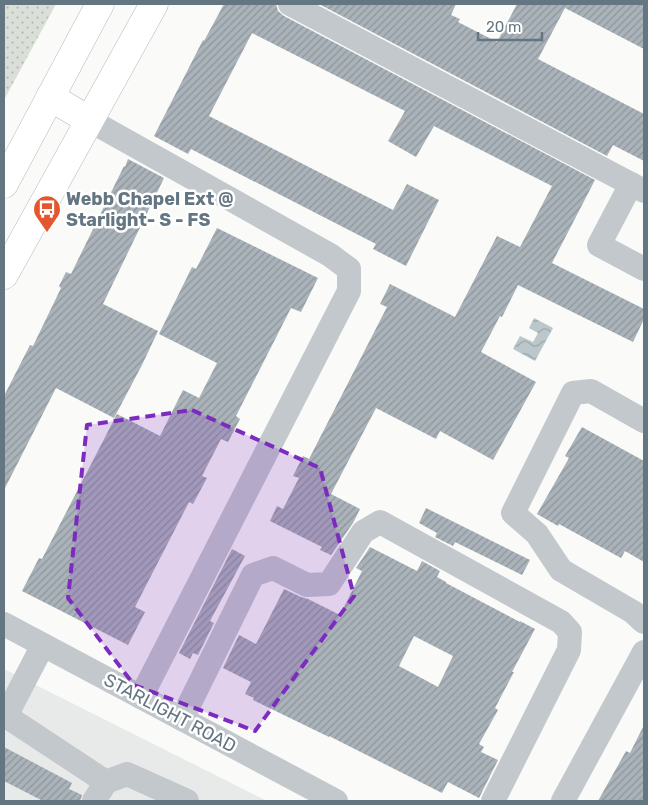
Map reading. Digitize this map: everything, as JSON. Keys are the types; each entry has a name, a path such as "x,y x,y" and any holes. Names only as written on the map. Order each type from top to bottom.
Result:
{"main road":[{"path":"4,184 100,4"},
{"path":"4,275 154,4"},
{"path":"50,97 89,120"}],"street":[{"path":"290,4 638,187 599,244 644,268"},
{"path":"89,120 330,254 348,269 349,291 141,697"},
{"path":"644,421 591,391 573,393 513,513 537,534 562,570 633,612 644,622"},
{"path":"182,719 253,575 273,568 307,585 329,584 363,532 380,522 561,622 570,632 569,650 493,801"},
{"name":"STARLIGHT ROAD","path":"4,624 336,801"},
{"path":"44,645 5,715 100,792 127,774 186,801"},
{"path":"563,801 644,652"}],"highlighted area":[{"path":"192,410 320,468 354,596 255,731 134,685 68,598 87,425"}],"shaded area":[{"path":"4,4 56,4 4,100"},
{"path":"4,669 267,801 4,801"}],"water":[{"path":"534,318 553,328 535,361 513,349 520,336 533,342 538,333 529,328"}],"building":[{"path":"224,4 276,4 278,11 284,16 595,180 552,263 644,309 644,319 633,342 518,285 481,352 536,382 493,460 440,431 436,439 376,408 331,494 360,509 353,523 331,555 320,550 322,547 270,521 277,506 283,509 299,478 293,476 303,456 309,459 387,307 380,304 390,284 455,317 497,236 520,247 552,186 434,126 416,157 388,141 405,111 252,33 209,116 393,210 407,184 439,200 406,266 373,249 376,244 191,149 188,154 154,136 203,40"},
{"path":"319,4 456,4 451,15 460,19 458,22 497,42 517,4 644,4 644,49 565,8 538,59 644,114 644,161 613,145 607,156"},
{"path":"128,159 164,178 103,304 158,331 114,418 56,388 4,490 4,396 30,345 33,346 61,288 59,286 66,272 71,274"},
{"path":"217,228 318,278 301,312 291,308 236,416 240,419 228,442 221,439 202,476 207,478 193,504 189,502 135,607 145,612 128,645 22,591 39,558 42,559 117,414 160,436 183,390 199,398 217,363 159,334 192,267 196,269"},
{"path":"582,427 644,461 644,562 625,551 621,558 537,514 569,458 565,456"},
{"path":"426,508 530,560 522,575 455,542 453,546 435,537 437,533 419,523"},
{"path":"370,547 417,571 422,561 440,571 437,577 446,583 535,629 495,708 498,710 479,744 484,747 481,752 498,760 479,798 448,782 442,793 253,700 254,698 245,694 251,682 223,668 239,635 256,644 284,589 340,615 362,571 356,568","holes":["414,636 453,656 438,687 399,666"]},
{"path":"232,549 245,556 210,621 214,623 198,655 193,653 190,659 179,653"},
{"path":"644,725 644,801 598,801 626,751 630,753"},
{"path":"4,747 72,783 69,789 82,795 80,801 43,801 4,781"}],"place":[{"name":"Webb Chapel Ext @ Starlight- S - FS","path":"47,233"}]}
